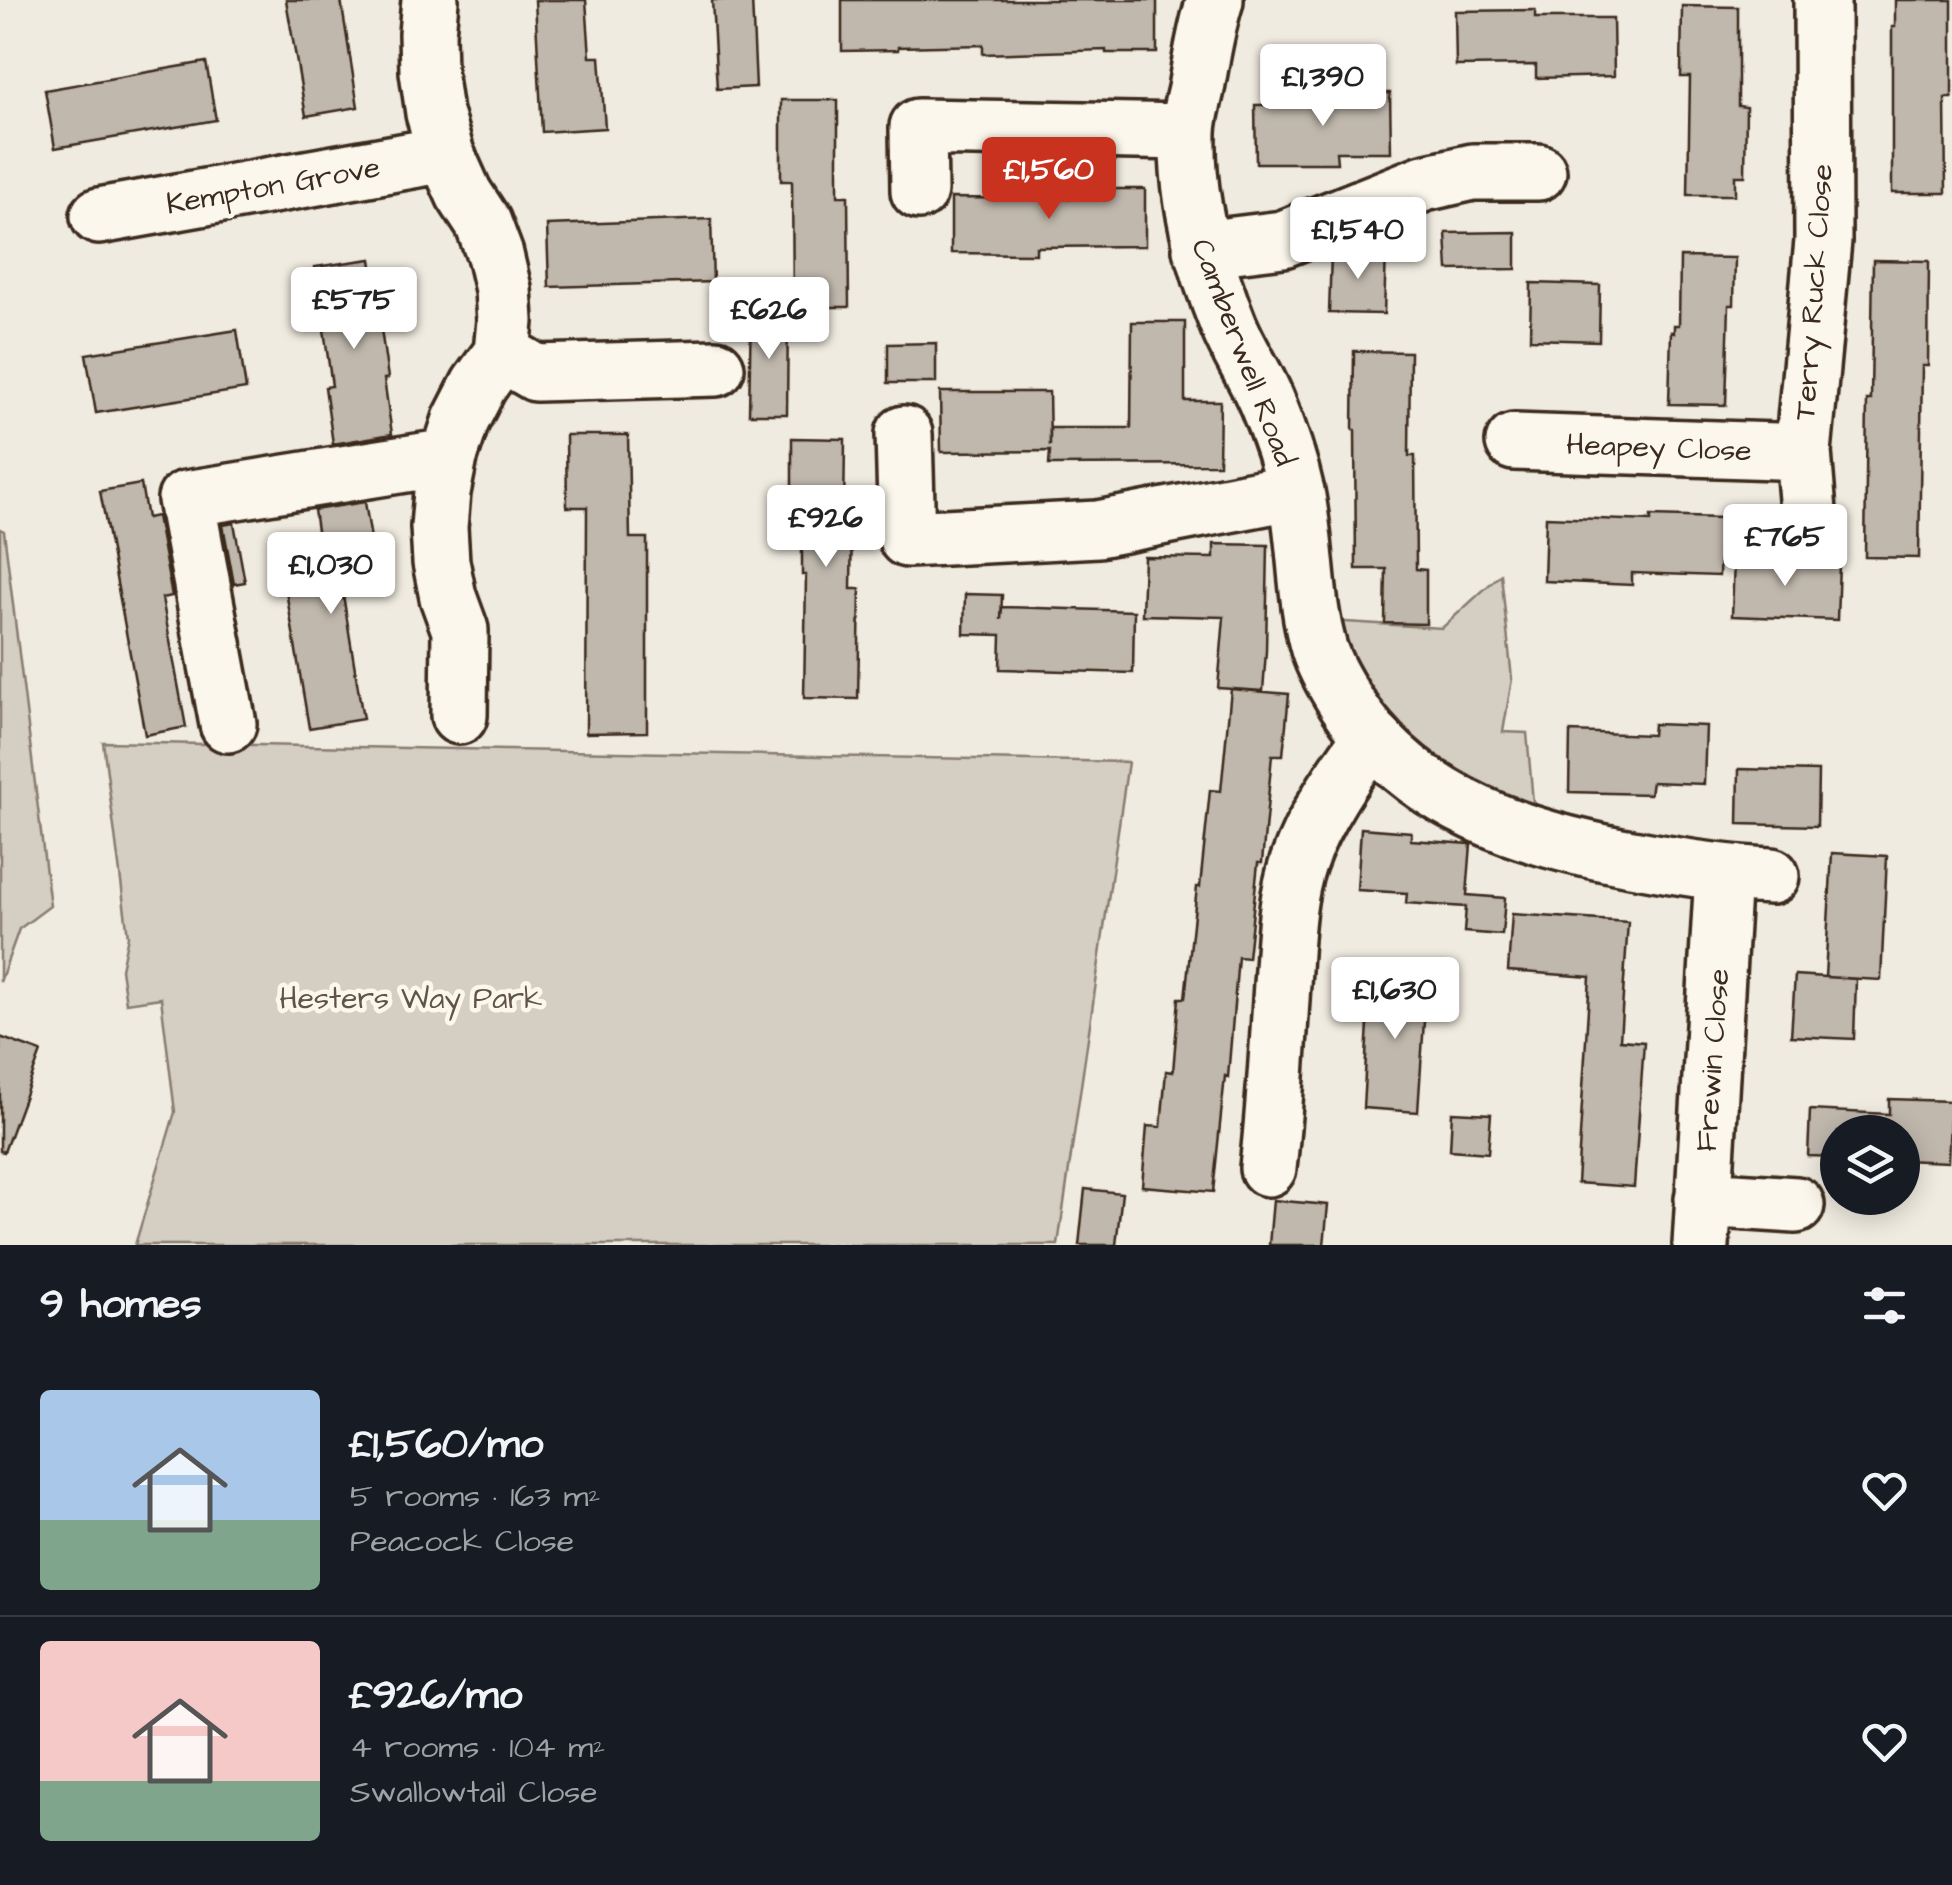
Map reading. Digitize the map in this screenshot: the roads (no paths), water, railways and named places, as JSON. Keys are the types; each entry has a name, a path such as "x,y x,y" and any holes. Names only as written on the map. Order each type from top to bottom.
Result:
{"street":[{"path":"430,0 428,72 434,114 446,154 496,255 505,321 502,352 479,385 462,420 442,492 442,562 448,597 460,630 459,716"},
{"name":"Camberwell Road","path":"1215,0 1188,132 1201,249 1229,328 1268,405 1296,491 1313,620 1319,650 1333,682 1371,737 1394,760 1445,798 1536,837 1598,852 1747,875"},
{"name":"Terry Ruck Close","path":"1809,523 1802,452 1823,240 1822,0"},
{"path":"919,191 918,127 1188,132"},
{"name":"Kempton Grove","path":"99,216 446,154"},
{"path":"1201,249 1283,239 1440,179 1473,172 1538,172"},
{"path":"502,352 536,373 716,368"},
{"path":"904,434 907,539 1098,529 1296,491"},
{"name":"Heapey Close","path":"1514,442 1802,452"},
{"path":"228,724 186,498 449,457"},
{"path":"1268,1168 1286,911 1298,863 1318,818 1371,737"},
{"name":"Frewin Close","path":"1702,1222 1747,875"},
{"path":"1702,1222 1796,1205"}],"park label":[{"name":"Hesters Way Park","path":"411,998"}]}
